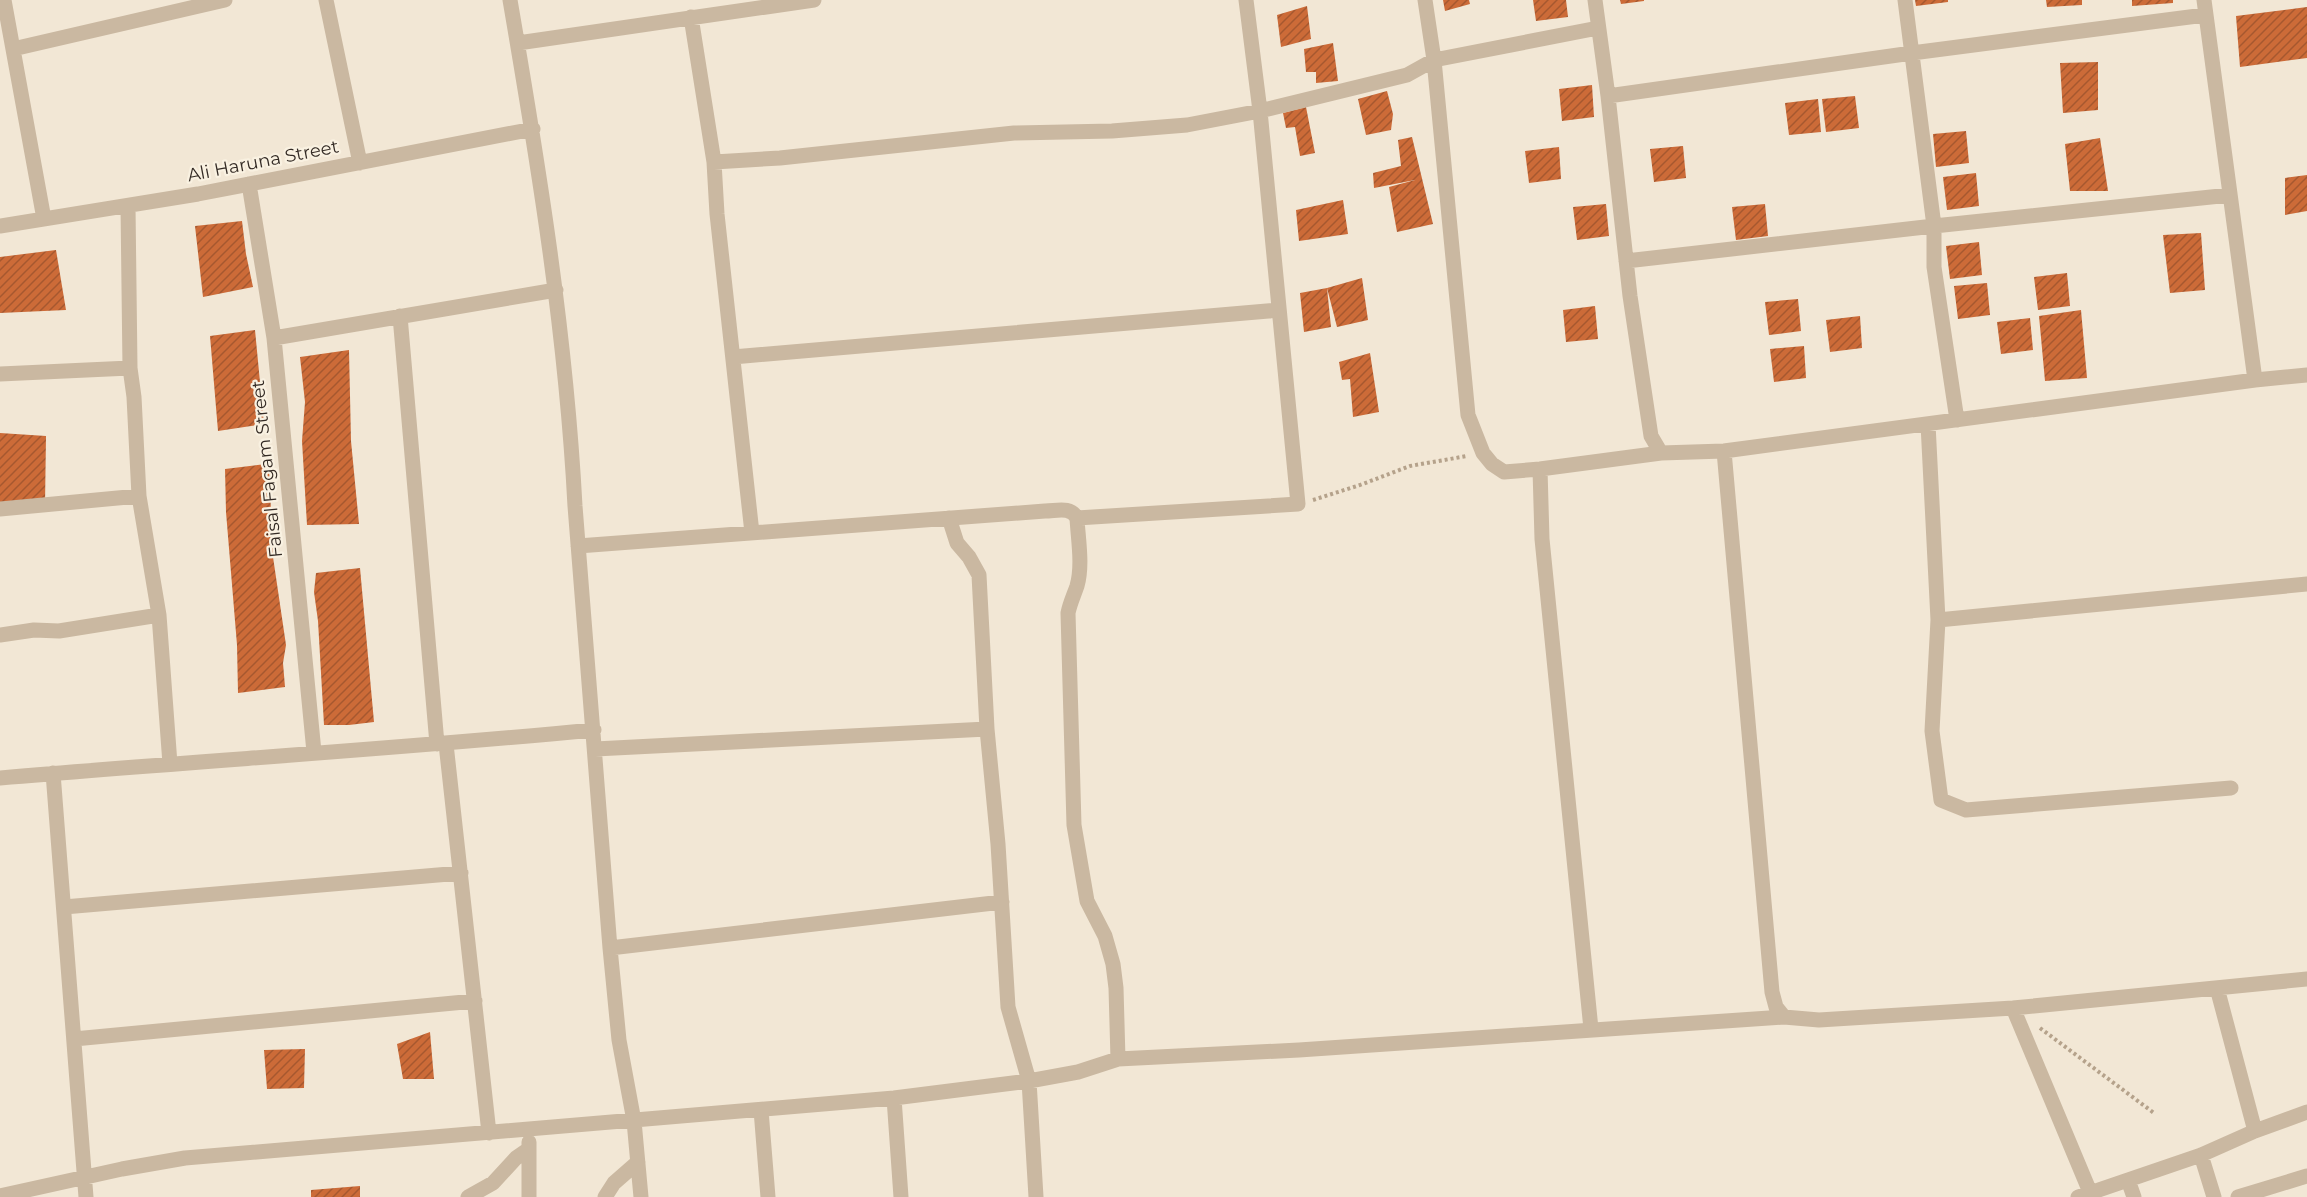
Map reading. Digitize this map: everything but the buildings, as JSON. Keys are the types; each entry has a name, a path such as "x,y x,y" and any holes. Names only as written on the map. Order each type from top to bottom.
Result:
{"street":[{"path":"4,0 44,219"},
{"path":"13,49 225,0"},
{"path":"326,0 360,163"},
{"path":"510,0 533,129 556,290 571,439 610,948 619,1040 634,1121 641,1197"},
{"path":"518,43 814,0"},
{"path":"1077,518 1298,504 1260,111 1246,0"},
{"path":"1425,0 1434,60 1468,415 1483,453 1492,464 1504,472 1661,453 1724,451 2307,375"},
{"path":"1595,0 1626,261 1650,436 1661,453"},
{"path":"1905,0 1934,226 1934,267 1957,420"},
{"path":"1608,96 1912,53 2205,7 2255,380"},
{"path":"691,17 714,162 717,214 752,532"},
{"path":"714,162 780,158 1014,133 1112,131 1187,126 1260,111 1407,75 1434,60 1598,28"},
{"name":"Ali Haruna Street","path":"0,226 249,184 533,129"},
{"name":"Faisal Fagam Street","path":"249,184 274,338 314,752"},
{"path":"1626,261 2230,195"},
{"path":"128,206 130,368 134,397 139,496 159,615 170,764"},
{"path":"274,338 556,290"},
{"path":"733,357 1279,310"},
{"path":"400,316 441,744 461,873 489,1133"},
{"path":"0,374 130,368"},
{"path":"1928,424 1938,620 1932,730 1941,800 1966,810 2231,788"},
{"path":"1724,451 1773,992 1776,1007 1784,1017"},
{"path":"1540,469 1542,539 1591,1029"},
{"path":"0,509 139,496"},
{"path":"578,546 1070,510 1077,518 1079,570 1077,586 1072,595 1068,613 1074,825 1087,901 1105,936 1113,963 1118,1059"},
{"path":"949,518 957,543 969,557 979,575 987,729 1002,902 1008,1006 1029,1081 1036,1197"},
{"path":"1938,620 2307,584"},
{"path":"0,635 34,630 58,631 159,615"},
{"path":"595,749 987,729"},
{"path":"0,778 594,730"},
{"path":"53,773 86,1197"},
{"path":"64,907 461,873"},
{"path":"610,948 1002,902"},
{"path":"0,1196 185,1158 894,1098 1029,1081 1078,1072 1118,1059 1299,1050 1784,1017 1819,1020 2013,1008 2307,979"},
{"path":"2217,988 2255,1131"},
{"path":"74,1039 475,1001"},
{"path":"2013,1008 2084,1195 2201,1155 2255,1131 2307,1112"},
{"path":"894,1098 901,1197"},
{"path":"761,1110 768,1197"},
{"path":"528,1130 529,1197"},
{"path":"468,1197 493,1183 516,1158 529,1149"},
{"path":"2201,1155 2214,1197"},
{"path":"605,1197 614,1183 638,1162"},
{"path":"2238,1197 2307,1176"},
{"path":"2128,1180 2134,1197"}],"path":[{"path":"1298,504 1360,485 1410,466 1483,453"},
{"path":"2013,1008 2154,1113"}]}
